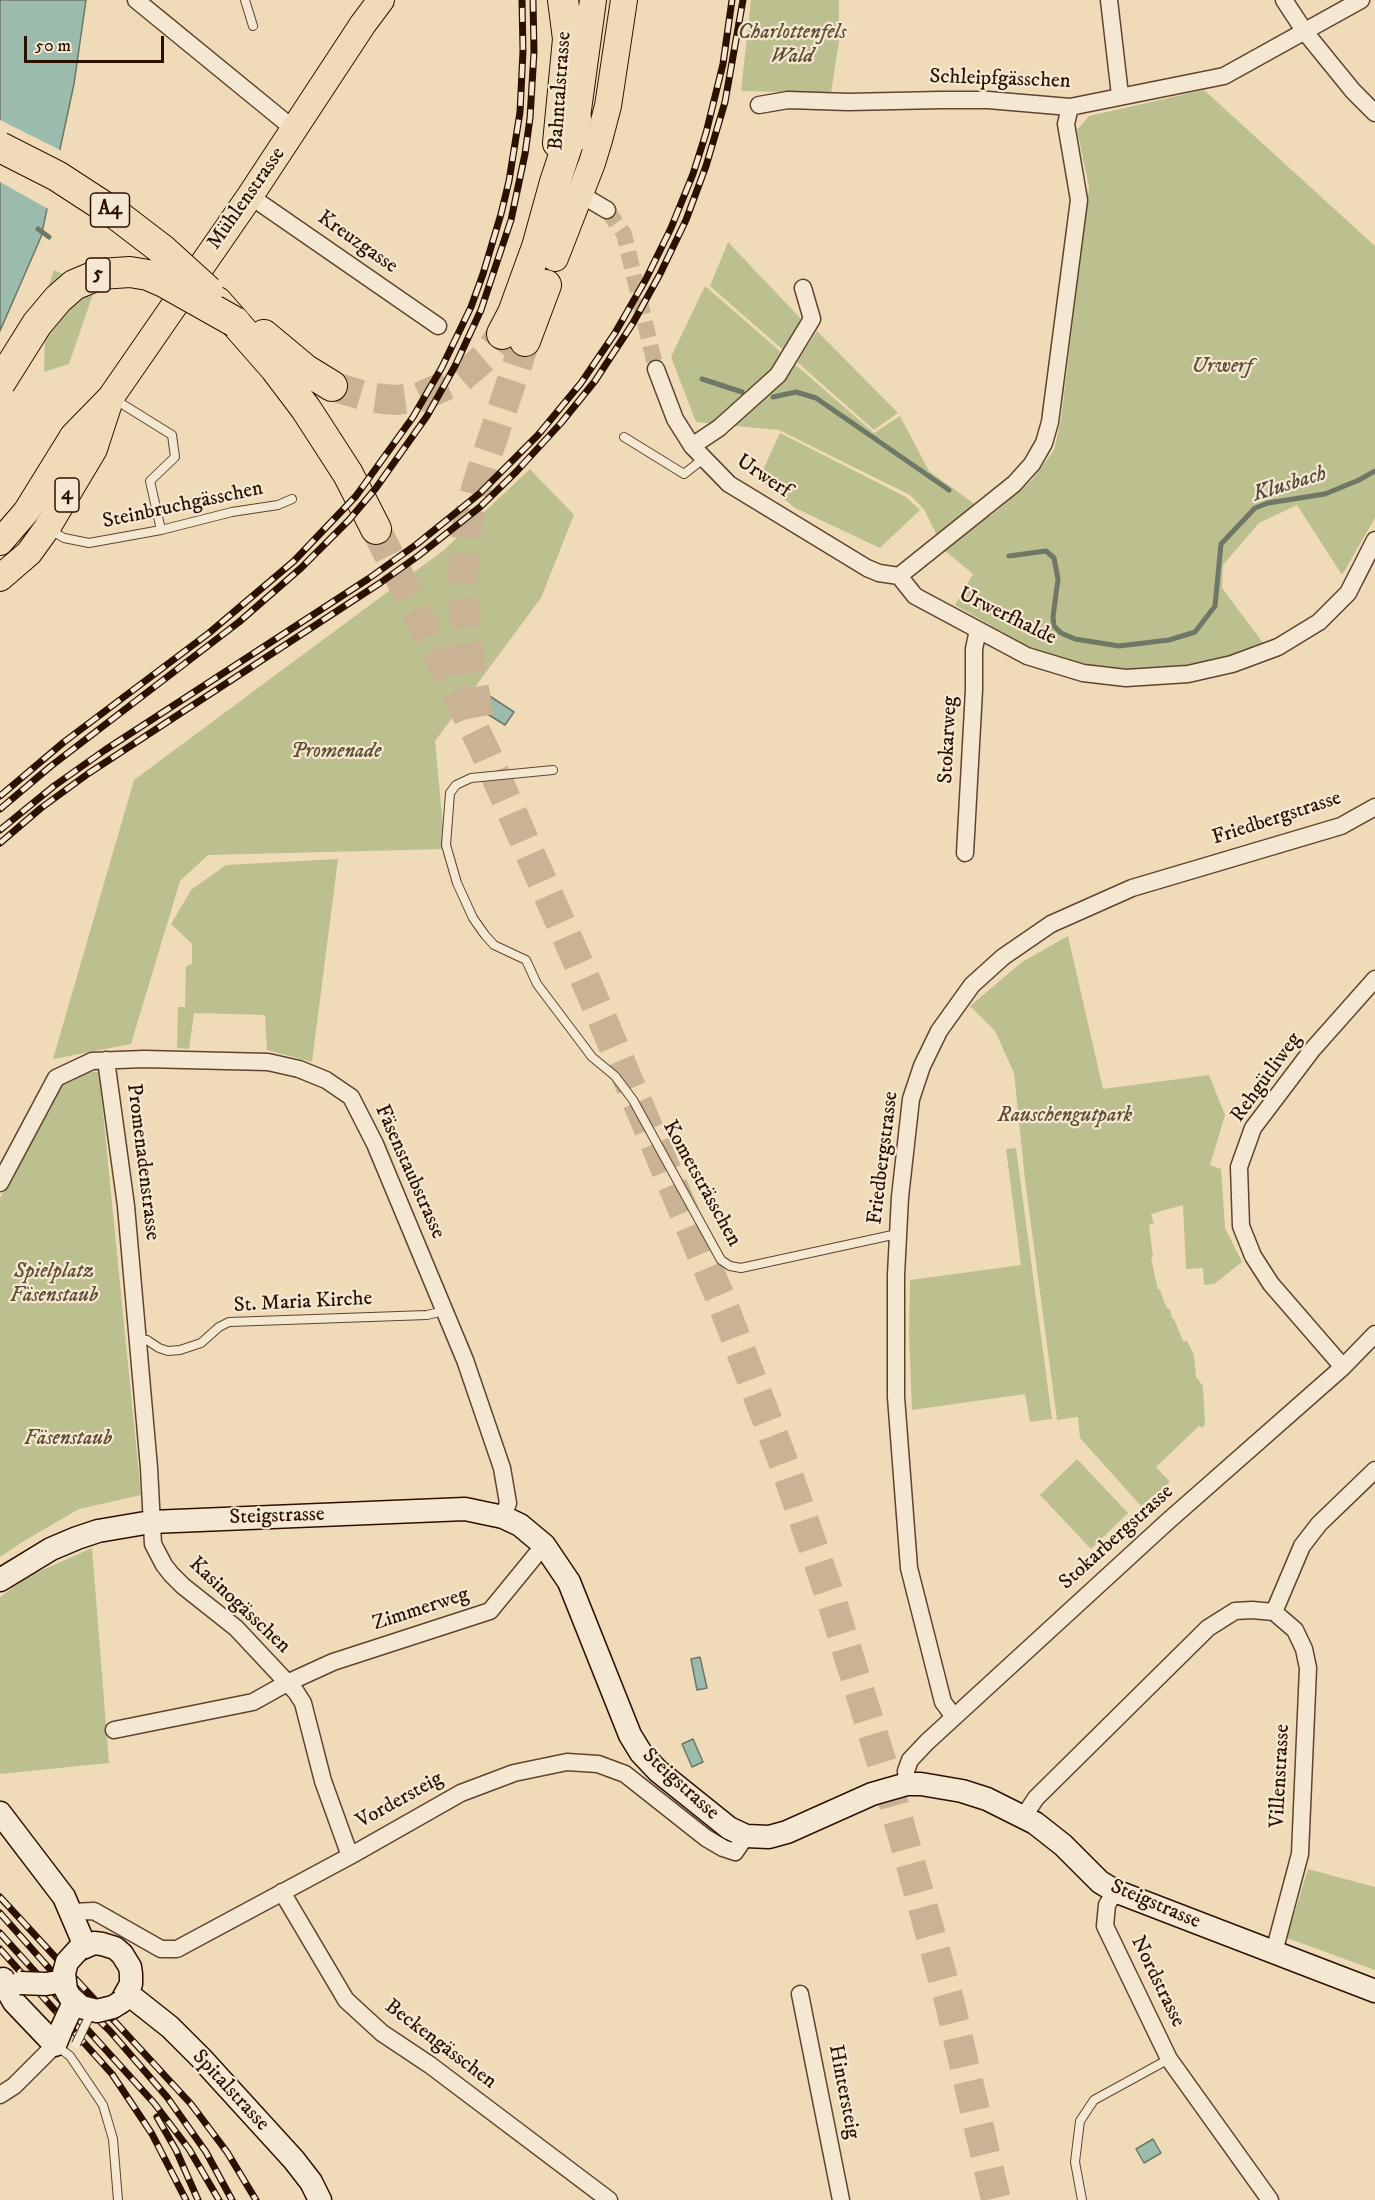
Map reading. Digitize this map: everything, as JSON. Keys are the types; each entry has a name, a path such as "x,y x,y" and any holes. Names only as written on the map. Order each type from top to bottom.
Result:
{"highway":[{"name":"Bahntalstrasse","path":"563,0 568,39 567,188"},
{"path":"555,258 514,337 513,314 537,248 567,188 576,119"},
{"name":"A4","path":"0,147 57,176 117,215 164,251 242,324 320,429 348,474 376,529"},
{"name":"5","path":"0,383 37,324 58,299 74,285 100,274 130,272 148,275 164,282 242,324 332,386"}],"main road":[{"path":"576,119 593,0"},
{"path":"555,258 567,188 592,163 608,106 624,0"},
{"name":"Mühlenstrasse","path":"0,542 26,512 74,436 111,397 250,196 295,130 371,4"},
{"name":"Mühlenstrasse","path":"0,578 29,554 47,528 94,449 111,397"}],"street":[{"path":"136,0 295,130"},
{"path":"1109,0 1120,96"},
{"path":"1284,0 1305,32 1353,91 1375,113"},
{"name":"Schleipfgässchen","path":"759,105 788,100 848,102 988,100 1070,107 1224,76 1361,0"},
{"path":"899,576 1014,484 1032,464 1044,443 1050,422 1079,200 1066,124 1070,107"},
{"path":"567,188 607,210"},
{"name":"Kreuzgasse","path":"250,196 438,326"},
{"name":"Urwerf","path":"698,452 719,428 778,375 812,319 803,288"},
{"name":"Urwerf","path":"657,369 675,419 698,452 729,484 867,568 879,573 899,576"},
{"name":"Urwerfhalde","path":"899,576 915,596 1027,656 1083,673 1126,678 1188,674 1232,664 1278,647 1319,622 1348,593 1375,540"},
{"name":"Stokarweg","path":"965,853 974,690 974,649 978,630"},
{"name":"Friedbergstrasse","path":"954,1717 943,1702 909,1568 896,1397 897,1233 911,1099 922,1066 939,1031 972,985 1003,957 1052,924 1132,888 1341,826 1375,807"},
{"name":"Rehgütliweg","path":"1343,1367 1271,1284 1253,1256 1241,1226 1239,1167 1253,1128 1312,1050 1375,979"},
{"path":"0,1183 56,1078 99,1060"},
{"name":"Fäsenstaubstrasse","path":"99,1060 268,1062 299,1069 326,1080 351,1097 375,1144 465,1360 502,1468 508,1503 502,1517"},
{"name":"Promenadenstrasse","path":"99,1060 126,1206 149,1468 151,1522"},
{"name":"Stokarbergstrasse","path":"907,1784 906,1771 910,1760 954,1717 1184,1507 1343,1367 1375,1334"},
{"path":"1024,1816 1036,1798 1208,1628 1235,1611 1274,1612 1302,1546 1319,1524 1375,1470"},
{"name":"Steigstrasse","path":"0,1580 51,1550 77,1538 151,1522 465,1509 502,1517 520,1525 544,1545 569,1582 630,1735 641,1754 710,1815 729,1828 746,1836 768,1837 787,1832 872,1794 907,1784 962,1791 987,1799 1024,1816 1050,1834 1100,1882 1115,1891 1375,1991"},
{"name":"Kasinogässchen","path":"151,1522 153,1544 164,1565 183,1586 236,1628 296,1692 303,1703 323,1781 350,1856"},
{"name":"Zimmerweg","path":"114,1730 253,1701 333,1662 490,1611 544,1545"},
{"name":"Villenstrasse","path":"1274,1612 1294,1630 1304,1649 1308,1668 1300,1854 1274,1952"},
{"name":"Vordersteig","path":"71,1911 94,1911 161,1949 177,1948 350,1856 462,1793 514,1773 567,1762 598,1764 625,1774 706,1838 723,1848 735,1852 746,1836"},
{"path":"0,1813 57,1887 71,1911 81,1948"},
{"name":"Nordstrasse","path":"1115,1891 1107,1905 1105,1926 1169,2058 1270,2200"},
{"name":"Beckengässchen","path":"282,1892 346,2000 382,2033 430,2065 609,2200"},
{"path":"102,1944 115,1948 130,1967 131,1984 124,1997 105,2010 83,2006 66,1990 64,1981 67,1962 81,1948 102,1944"},
{"path":"64,1981 46,1984 8,1980 9,1995 66,2043"},
{"name":"Hintersteig","path":"800,1994 841,2200"},
{"name":"Spitalstrasse","path":"124,1997 163,2021 201,2058 294,2160 311,2182 320,2200"},
{"path":"0,2095 66,2043 83,2006"}],"lane":[{"path":"245,0 253,26"},
{"path":"111,397 172,435 175,457 150,481 161,530"},
{"name":"Urwerf","path":"624,437 684,474 698,452"},
{"name":"Steinbruchgässchen","path":"47,528 64,538 89,543 161,530 232,512 278,505 292,499"},
{"name":"Kometsträsschen","path":"553,770 471,778 456,785 450,794 446,845 457,883 473,918 485,935 495,945 526,960 537,984 592,1057 615,1076 633,1100 725,1263 741,1268 897,1233"},
{"name":"St. Maria Kirche","path":"138,1339 147,1340 168,1351 180,1350 201,1343 219,1327 229,1323 427,1315 444,1311"},
{"path":"66,2043 103,2105 110,2123 118,2200"},
{"name":"Nordstrasse","path":"1082,2200 1075,2162 1080,2121 1094,2100 1169,2058"}],"green space":[{"name":"Charlottenfels Wald","path":"751,0 839,0 839,41 831,93 741,91"},
{"name":"Urwerf","path":"1204,90 1375,246 1375,518 1342,575 1297,505 1259,523 1223,565 1222,588 1263,643 1209,663 1151,673 1086,666 1034,650 955,605 973,574 944,550 924,509 910,495 779,430 696,422 671,357 705,286 874,433 900,416 929,471 991,516 1032,480 1054,450 1061,420 1089,187 1077,130 1089,116"},
{"path":"728,242 802,320 783,350 710,286"},
{"path":"54,270 95,288 69,364 44,372 46,293"},
{"path":"817,331 898,413 874,430 797,362"},
{"path":"780,433 906,497 920,510 880,548 795,508 759,479"},
{"name":"Promenade","path":"530,469 574,515 541,598 435,741 445,849 208,855 180,881 131,1044 53,1059 134,780 444,550"},
{"path":"338,859 312,1062 267,1050 265,1015 194,1013 189,1049 177,1048 178,1007 185,1007 186,966 192,964 192,944 171,924 191,890 226,865"},
{"name":"Rauschengutpark","path":"1068,936 1103,1089 1209,1075 1225,1115 1210,1165 1221,1169 1225,1228 1242,1262 1214,1284 1204,1285 1203,1268 1186,1269 1183,1205 1151,1214 1154,1223 1149,1225 1153,1257 1151,1258 1158,1290 1160,1289 1167,1308 1170,1309 1183,1341 1187,1341 1194,1355 1196,1377 1203,1386 1205,1425 1202,1428 1199,1426 1156,1467 1170,1482 1141,1506 1080,1438 1078,1417 1057,1420 1025,1180 1014,1073 995,1031 970,1006 1022,962"},
{"name":"Fäsenstaub","path":"79,1071 99,1072 141,1495 79,1509 0,1557 0,1198 60,1080"},
{"path":"1016,1148 1052,1419 1030,1422 1025,1394 912,1410 909,1334 910,1280 1021,1265 1006,1149"},
{"path":"1077,1459 1128,1513 1091,1549 1040,1495"},
{"path":"92,1548 109,1763 0,1774 0,1597 29,1576"},
{"path":"1308,1869 1375,1887 1375,1970 1287,1938"}],"shaded area":[{"path":"0,0 86,0 74,84 41,237 0,331"},
{"path":"482,691 514,712 505,725 473,705"},
{"path":"700,1657 707,1688 697,1690 691,1659"},
{"path":"693,1739 703,1762 692,1767 682,1744"},
{"path":"1153,2139 1161,2153 1144,2163 1136,2149"}],"pier":[{"path":"0,120 62,151 50,210 0,182"}],"waterway":[{"name":"Klusbach","path":"38,229 49,237"},
{"name":"Klusbach","path":"702,379 742,392"},
{"name":"Klusbach","path":"773,397 796,392 816,398 949,490"},
{"name":"Klusbach","path":"1009,556 1046,551 1054,558 1058,579 1053,617 1054,626 1061,633 1075,639 1119,646 1169,640 1195,632 1215,606 1221,544 1255,508 1268,503 1325,494 1375,471"}],"tunnel":[{"path":"607,210 624,234 656,369"},
{"path":"332,386 383,399 420,397 458,380 485,357 502,334"},
{"path":"479,717 471,672 462,585 467,526 477,485 525,341"},
{"path":"376,529 483,747 580,967 720,1297 786,1469 831,1599 885,1773 949,2000 996,2200"}],"railway":[{"path":"0,796 64,742 209,633 294,561 356,496 413,417 442,367 471,307 501,214 509,181 520,112 523,51 522,0"},
{"path":"0,809 51,766 239,622 301,568 349,520 376,488 427,416 455,366 481,310 511,220 530,118 534,52 533,0"},
{"path":"0,830 54,786 105,750 368,579 417,544 479,494 538,435 581,383 615,333 646,279 671,228 693,174 706,133 723,64 732,0"},
{"path":"0,843 41,808 89,773 418,556 480,507 561,423 595,381 633,323 686,220 706,166 725,102 743,0"},
{"path":"0,1897 191,2104 227,2152 256,2200"},
{"path":"0,1913 71,1993 110,2031 167,2097 206,2152 232,2200"},
{"path":"0,1933 154,2103 189,2149 219,2200"},
{"path":"0,1949 112,2074 152,2134 186,2200"},
{"path":"157,2117 176,2150 198,2200"}],"park label":[{"name":"Spielplatz Fäsenstaub","path":"54,1285"}]}
